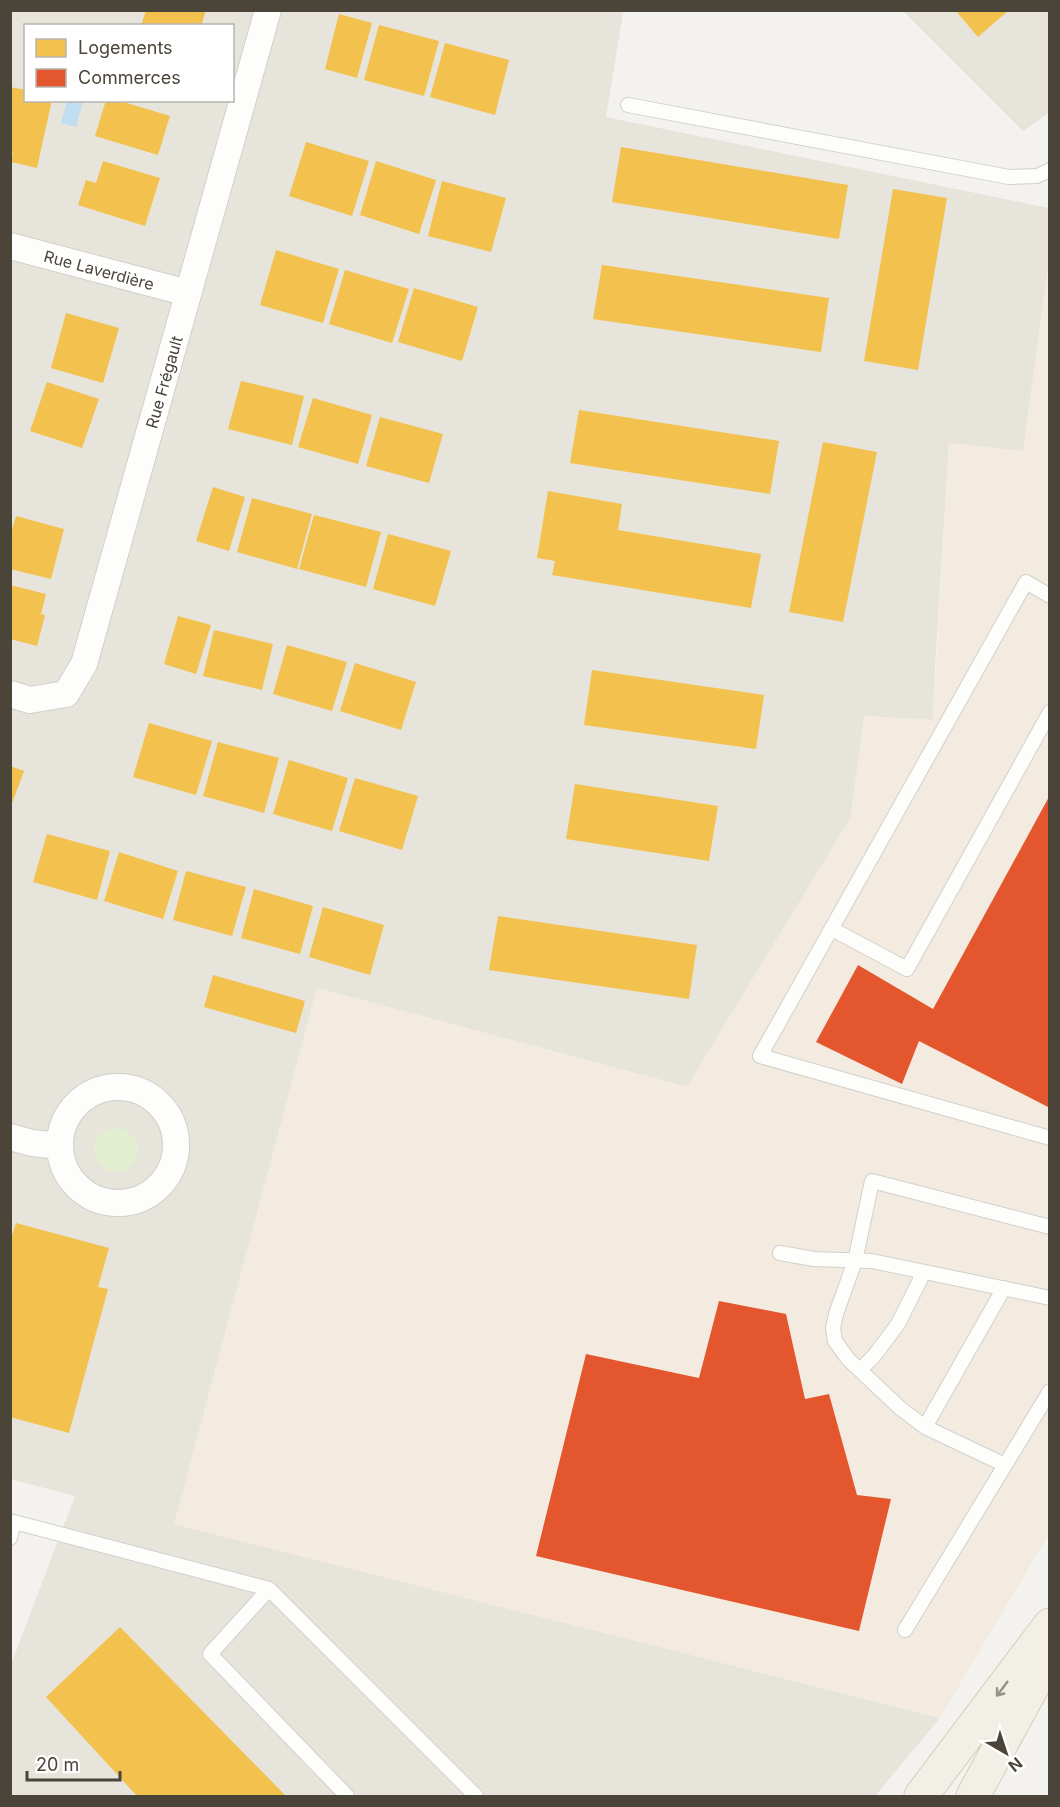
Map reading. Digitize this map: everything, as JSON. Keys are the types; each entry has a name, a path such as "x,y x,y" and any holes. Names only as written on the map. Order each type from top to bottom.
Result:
{"main road":[{"path":"921,1797 1050,1625"},
{"path":"973,1797 1050,1654"}],"street":[{"name":"Rue Frégault","path":"10,694 30,700 66,694 84,664 268,10"},
{"name":"Rue Laverdière","path":"10,246 188,293"},
{"path":"119,1087 146,1094 160,1105 171,1120 176,1139 172,1167 156,1189 139,1199 121,1203 102,1201 78,1187 63,1163 60,1146 63,1127 78,1104 101,1090 119,1087"},
{"path":"10,1137 32,1143 60,1146"}],"lane":[{"path":"628,105 1009,177 1037,176 1050,170"},
{"path":"1050,596 1026,582 760,1056 1050,1138"},
{"path":"832,929 907,969 1050,712"},
{"path":"1005,1466 925,1427 900,1408 848,1359 835,1341 833,1328 855,1261 872,1181 1050,1227"},
{"path":"780,1253 814,1259 872,1261 1050,1298"},
{"path":"860,1370 874,1356 898,1324 924,1272"},
{"path":"925,1427 1004,1288"},
{"path":"905,1630 1050,1392"},
{"path":"10,1538 14,1522 269,1589 476,1797"},
{"path":"269,1589 210,1654 347,1797"}],"shaded area":[{"path":"11,11 611,11 623,13 606,117 1049,208 1049,286 1023,451 949,443 933,720 864,716 851,817 687,1087 317,988 175,1524 940,1718 875,1796 11,1796 10,1667 75,1496 10,1479"},
{"path":"903,11 1049,11 1049,113 1023,131"},
{"path":"1049,259 1049,1534 940,1718 174,1524 317,988 687,1087 851,817 864,716 933,720 949,443 1023,451"}],"green space":[{"path":"116,1128 132,1134 138,1150 132,1166 116,1172 100,1166 94,1150 100,1134"}],"water":[{"path":"67,102 83,102 76,127 61,123"}],"building: Logements":[{"path":"146,10 206,10 202,24 142,24"},
{"path":"955,10 1009,10 978,37"},
{"path":"339,14 372,23 357,78 325,69"},
{"path":"379,25 439,41 424,96 364,80"},
{"path":"445,43 509,60 495,115 430,97"},
{"path":"10,87 24,90 24,102 52,102 37,168 11,162 13,153 10,153"},
{"path":"105,102 124,102 170,116 158,155 95,136"},
{"path":"306,142 369,161 352,216 289,196"},
{"path":"621,147 848,185 839,239 612,202"},
{"path":"103,161 160,178 145,226 78,205 86,180 96,183"},
{"path":"376,161 436,180 419,234 360,215"},
{"path":"442,181 506,198 491,252 428,236"},
{"path":"893,189 947,198 918,370 864,361"},
{"path":"276,250 339,269 323,323 260,305"},
{"path":"602,265 829,298 821,352 593,319"},
{"path":"345,270 409,289 392,343 329,324"},
{"path":"414,288 478,307 462,361 398,342"},
{"path":"66,313 119,328 103,383 51,368"},
{"path":"241,381 304,396 292,445 228,429"},
{"path":"47,382 99,399 82,448 30,431"},
{"path":"313,398 372,415 358,464 298,447"},
{"path":"579,410 779,441 770,494 570,463"},
{"path":"380,417 443,434 429,483 366,466"},
{"path":"823,442 877,452 843,622 789,612"},
{"path":"213,487 245,497 229,551 196,541"},
{"path":"548,491 622,504 618,530 761,554 751,608 552,575 555,561 537,558"},
{"path":"252,498 312,514 297,569 237,552"},
{"path":"314,515 381,532 366,587 299,569"},
{"path":"16,516 64,529 51,579 10,569 10,536"},
{"path":"388,534 451,551 435,606 373,589"},
{"path":"10,585 46,594 41,614 45,615 37,646 10,639"},
{"path":"178,616 211,625 196,674 164,664"},
{"path":"214,630 273,644 262,690 203,676"},
{"path":"287,645 347,662 332,711 273,694"},
{"path":"355,663 416,682 401,730 340,711"},
{"path":"592,670 764,695 756,749 584,725"},
{"path":"149,723 212,741 196,795 133,777"},
{"path":"218,742 279,758 264,813 203,796"},
{"path":"289,760 348,778 332,831 273,814"},
{"path":"10,766 24,771 11,806 10,806"},
{"path":"355,778 418,796 402,850 339,831"},
{"path":"575,784 718,806 709,861 566,839"},
{"path":"47,834 110,851 97,900 33,882"},
{"path":"119,852 178,871 163,919 104,901"},
{"path":"186,871 246,887 232,936 173,920"},
{"path":"254,889 313,906 300,954 241,938"},
{"path":"323,907 384,925 370,975 309,957"},
{"path":"498,916 697,945 689,999 489,970"},
{"path":"213,975 305,1001 296,1033 204,1007"},
{"path":"16,1223 109,1248 98,1287 108,1289 69,1433 10,1417 10,1242"},
{"path":"120,1627 285,1796 137,1796 46,1697"}],"building: Commerces":[{"path":"1050,795 1050,1108 919,1041 902,1084 816,1042 858,965 933,1009"},
{"path":"719,1301 786,1314 805,1399 829,1394 857,1495 891,1499 859,1631 536,1556 586,1354 699,1378"}]}
